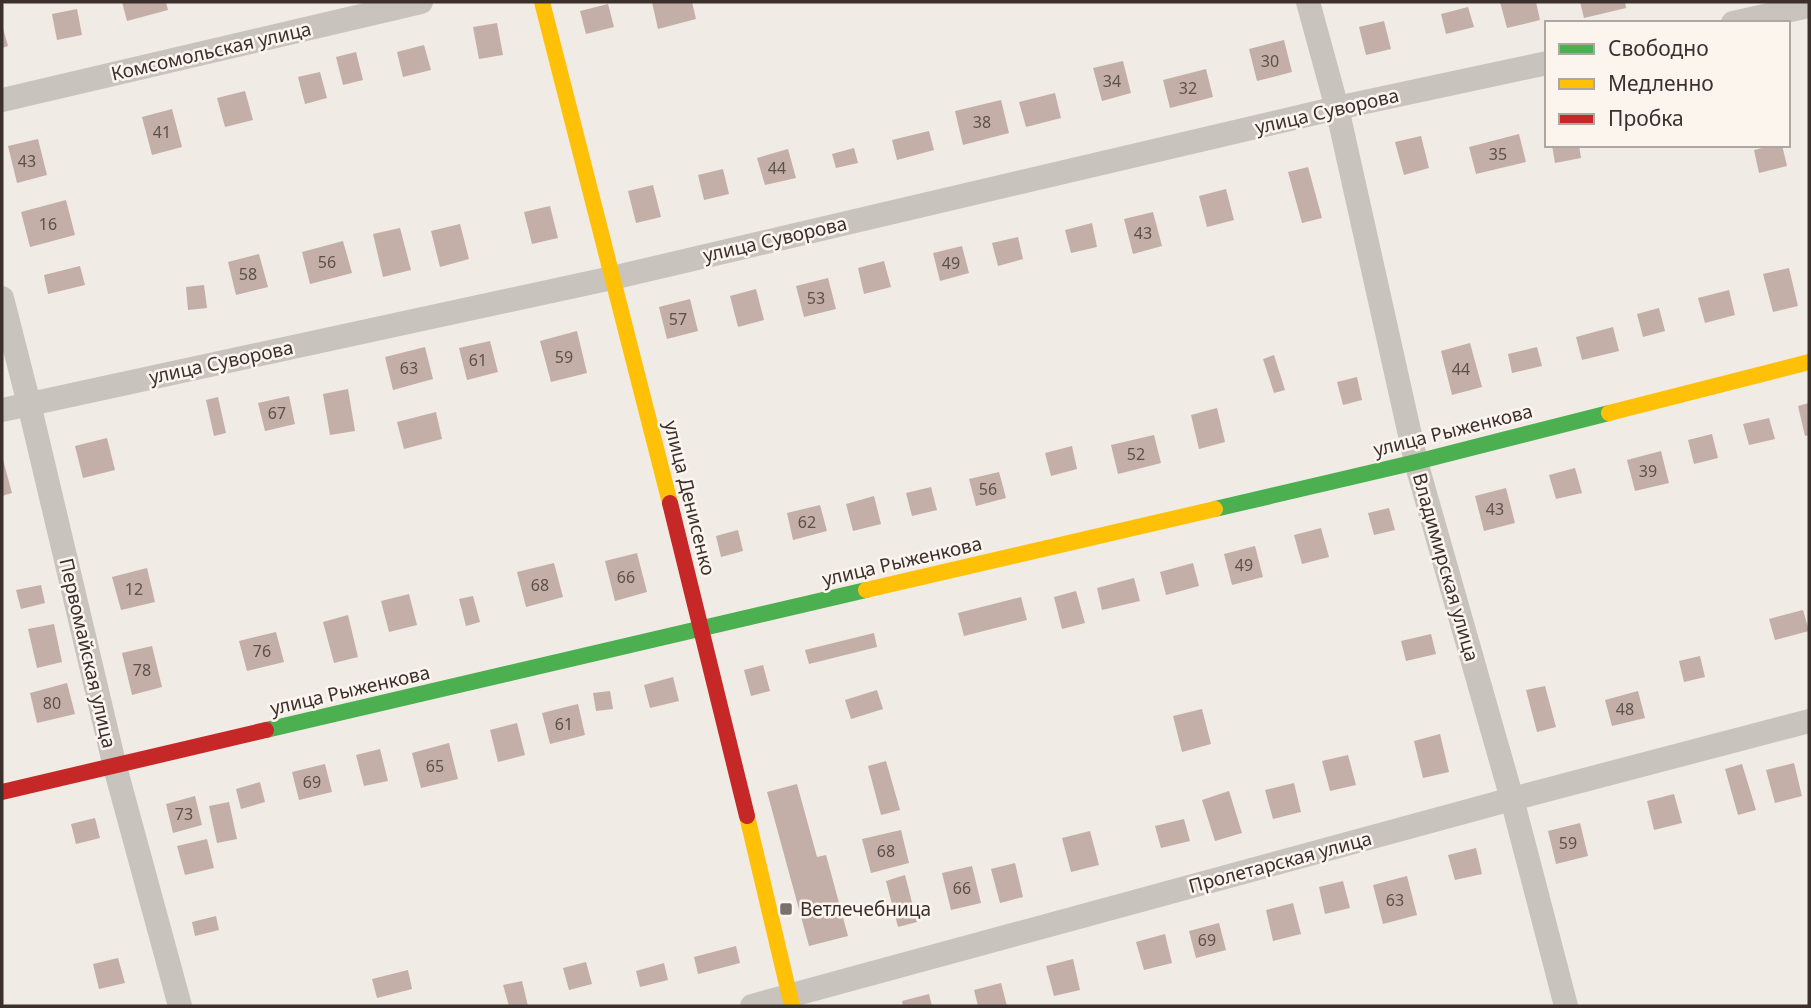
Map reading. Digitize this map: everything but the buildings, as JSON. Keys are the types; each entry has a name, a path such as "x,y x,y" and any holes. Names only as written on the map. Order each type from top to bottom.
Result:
{"street":[{"name":"Комсомольская улица","path":"2,100 421,2"},
{"name":"улица Денисенко","path":"542,2 702,629 791,1002"},
{"name":"Владимирская улица","path":"1308,2 1337,108 1416,461 1566,1006"},
{"path":"1742,21 1809,6"},
{"name":"улица Суворова","path":"2,410 612,278 1337,108 1545,63"},
{"name":"Первомайская улица","path":"2,298 115,766 180,1006"},
{"name":"улица Рыженкова","path":"2,792 1416,461 1809,362"},
{"name":"Пролетарская улица","path":"752,1006 791,1002 1511,799 1809,721"}],"traffic: fast":[{"path":"1215,509 1609,413"},
{"path":"266,730 866,590"}],"traffic: slow":[{"path":"542,2 670,503"},
{"path":"1609,413 1809,362"},
{"path":"866,590 1215,509"},
{"path":"747,816 792,1006"}],"traffic: jam":[{"path":"670,503 747,816"},
{"path":"2,792 266,730"}],"place":[{"name":"Ветлечебница","path":"786,909"}]}
